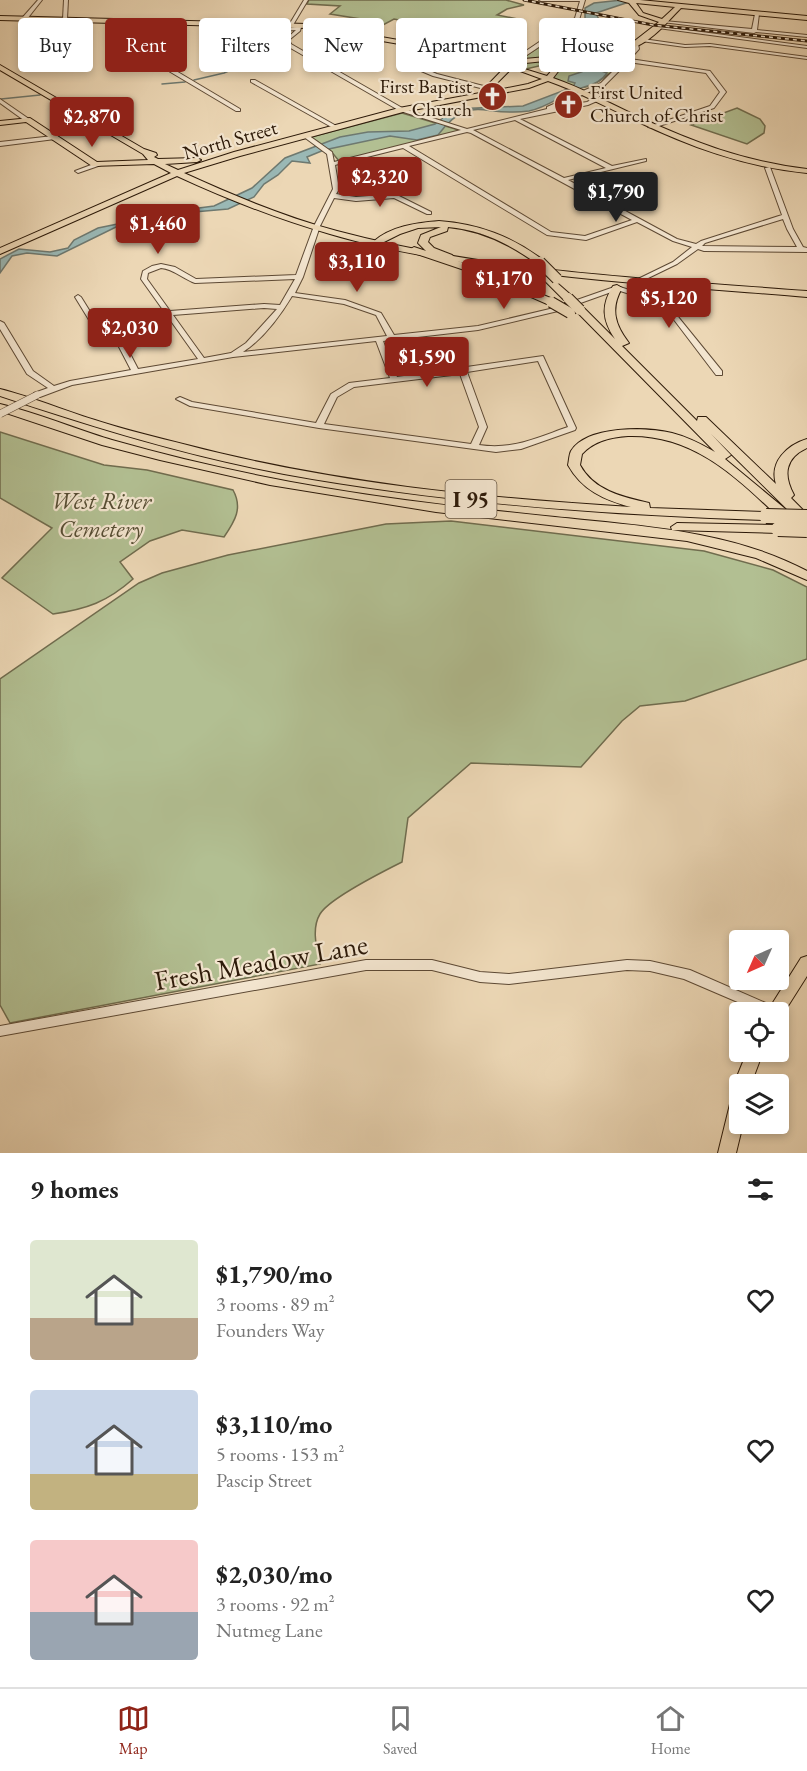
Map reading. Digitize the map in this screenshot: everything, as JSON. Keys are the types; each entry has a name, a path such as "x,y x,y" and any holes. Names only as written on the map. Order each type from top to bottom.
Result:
{"highway":[{"path":"378,242 391,234 411,227 460,226 509,239 553,278 571,297 595,329 626,350"},
{"path":"449,257 427,248 423,243 424,238 430,233 446,229 479,232 507,242 535,262"},
{"path":"414,250 483,272 551,302 579,310 626,350 807,520"},
{"path":"617,288 609,304 609,317 616,335 626,350 807,539"},
{"name":"I 95","path":"0,392 81,420 160,442 348,482 457,497 557,507 766,516 807,520"},
{"name":"I 95","path":"0,406 102,440 247,476 373,499 532,518 650,526 807,530"},
{"path":"766,516 656,507 625,502 605,494 584,480 575,469 574,457 587,444 609,435 645,432 675,436 709,451 790,520"},
{"path":"807,443 785,457 779,477 784,491 807,520"},
{"path":"532,518 708,540 771,558 807,576"}],"main road":[{"path":"621,0 633,3 678,4 706,9 807,18"},
{"path":"633,3 641,14 664,22"},
{"path":"635,43 640,42 664,22 678,4"},
{"path":"706,9 807,11"},
{"path":"0,18 18,18"},
{"path":"291,24 396,43"},
{"path":"0,67 177,173 246,203 317,226 414,250 532,269 807,294"},
{"path":"527,70 576,90 651,126 723,155 768,168 807,171"},
{"path":"489,89 505,72"},
{"path":"548,79 554,72"},
{"name":"North Street","path":"0,250 177,173 237,154 402,110 524,88 548,79"},
{"name":"North Street","path":"481,94 489,89"},
{"path":"0,123 27,120 88,160 99,164 161,163 237,154"},
{"path":"617,288 640,280"},
{"path":"781,1002 807,963"},
{"path":"727,1153 732,1134"}],"street":[{"path":"25,18 40,0"},
{"path":"65,18 66,0"},
{"path":"291,24 306,0"},
{"path":"527,54 574,22 579,15 583,0 541,0"},
{"path":"754,32 757,14"},
{"path":"664,22 807,36"},
{"path":"291,27 299,26"},
{"path":"299,26 287,40 289,45 402,110 469,131 675,240 696,248 804,249"},
{"path":"658,27 807,47"},
{"path":"635,51 640,42 685,46 710,45 807,58"},
{"path":"635,61 708,72 723,92 712,107 651,126"},
{"path":"174,72 238,110"},
{"path":"428,72 489,89"},
{"path":"332,164 595,100 603,84 615,72"},
{"path":"253,81 337,128"},
{"path":"544,111 576,90 603,84"},
{"name":"North Street","path":"489,89 500,91"},
{"path":"0,101 27,120"},
{"path":"517,119 611,168"},
{"path":"233,355 251,343 282,308 291,294 300,277 317,226 334,196 336,186 327,151 306,136"},
{"path":"0,144 53,138"},
{"path":"404,146 549,234 586,238 637,220"},
{"path":"562,180 645,160"},
{"path":"78,171 99,164"},
{"path":"768,168 785,216 804,249"},
{"path":"334,196 356,199 395,196 429,213"},
{"path":"640,280 660,271 712,238 785,216"},
{"path":"202,360 143,277 149,270 172,267 186,278 195,281 300,277"},
{"path":"0,414 52,388 233,355 457,331 519,320 617,288 666,304 719,374"},
{"path":"291,294 345,302 379,314 392,338"},
{"path":"78,297 96,327 118,340 135,372"},
{"path":"168,313 228,308 282,308"},
{"path":"0,323 28,370 52,388"},
{"path":"379,339 394,379"},
{"path":"180,399 190,404 319,426 474,447 508,449 572,428 540,358 463,371 362,382 342,389 334,396 319,426"},
{"path":"463,371 483,427 474,447"},
{"name":"Fresh Meadow Lane","path":"0,1031 366,965 432,965 480,977 509,979 627,965 650,966 686,975 750,1002"}],"green space":[{"path":"309,0 506,0 524,5 507,9 497,15 513,18 396,18 384,24 384,18 355,18 330,14 340,6 307,4"},
{"path":"539,47 539,66 527,69 527,55"},
{"path":"554,72 611,72 591,86 584,87 552,78"},
{"path":"737,108 760,119 765,126 764,133 747,144 691,125"},
{"path":"402,113 462,131 339,161 330,150 311,137"},
{"name":"West River Cemetery","path":"0,432 104,465 147,470 233,490 237,503 236,514 224,537 182,530 150,541 120,562 133,579 123,587 96,603 76,610 53,614 2,578 52,528 0,498"},
{"path":"451,521 704,551 773,570 807,587 807,659 685,701 640,706 622,721 581,767 471,763 408,818 402,862 345,893 320,914 315,932 320,964 10,1023 0,1005 0,679 139,583 162,573 228,555 386,524"}],"water":[{"path":"622,0 629,2 596,13 598,18 585,18 585,8 594,3"},
{"path":"581,72 607,73 597,82 529,111 469,110 449,122 438,135 417,140 390,136 324,150 307,157 310,163 292,161 278,175 264,184 254,197 228,209 171,214 116,227 57,256 27,253 12,256 0,273 0,259 19,249 50,252 68,248 74,240 98,228 137,220 154,211 161,213 214,206 252,188 285,158 340,137 368,132 409,131 435,124 454,109 523,106 573,87 575,83 568,81 569,76"}],"waterway":[{"path":"194,80 226,72"},
{"path":"162,84 185,82"},
{"path":"1,99 40,95"}],"railway":[{"path":"524,0 653,25 807,41"}],"place":[{"name":"First Baptist Church","path":"493,97"},
{"name":"First United Church of Christ","path":"569,104"}]}
